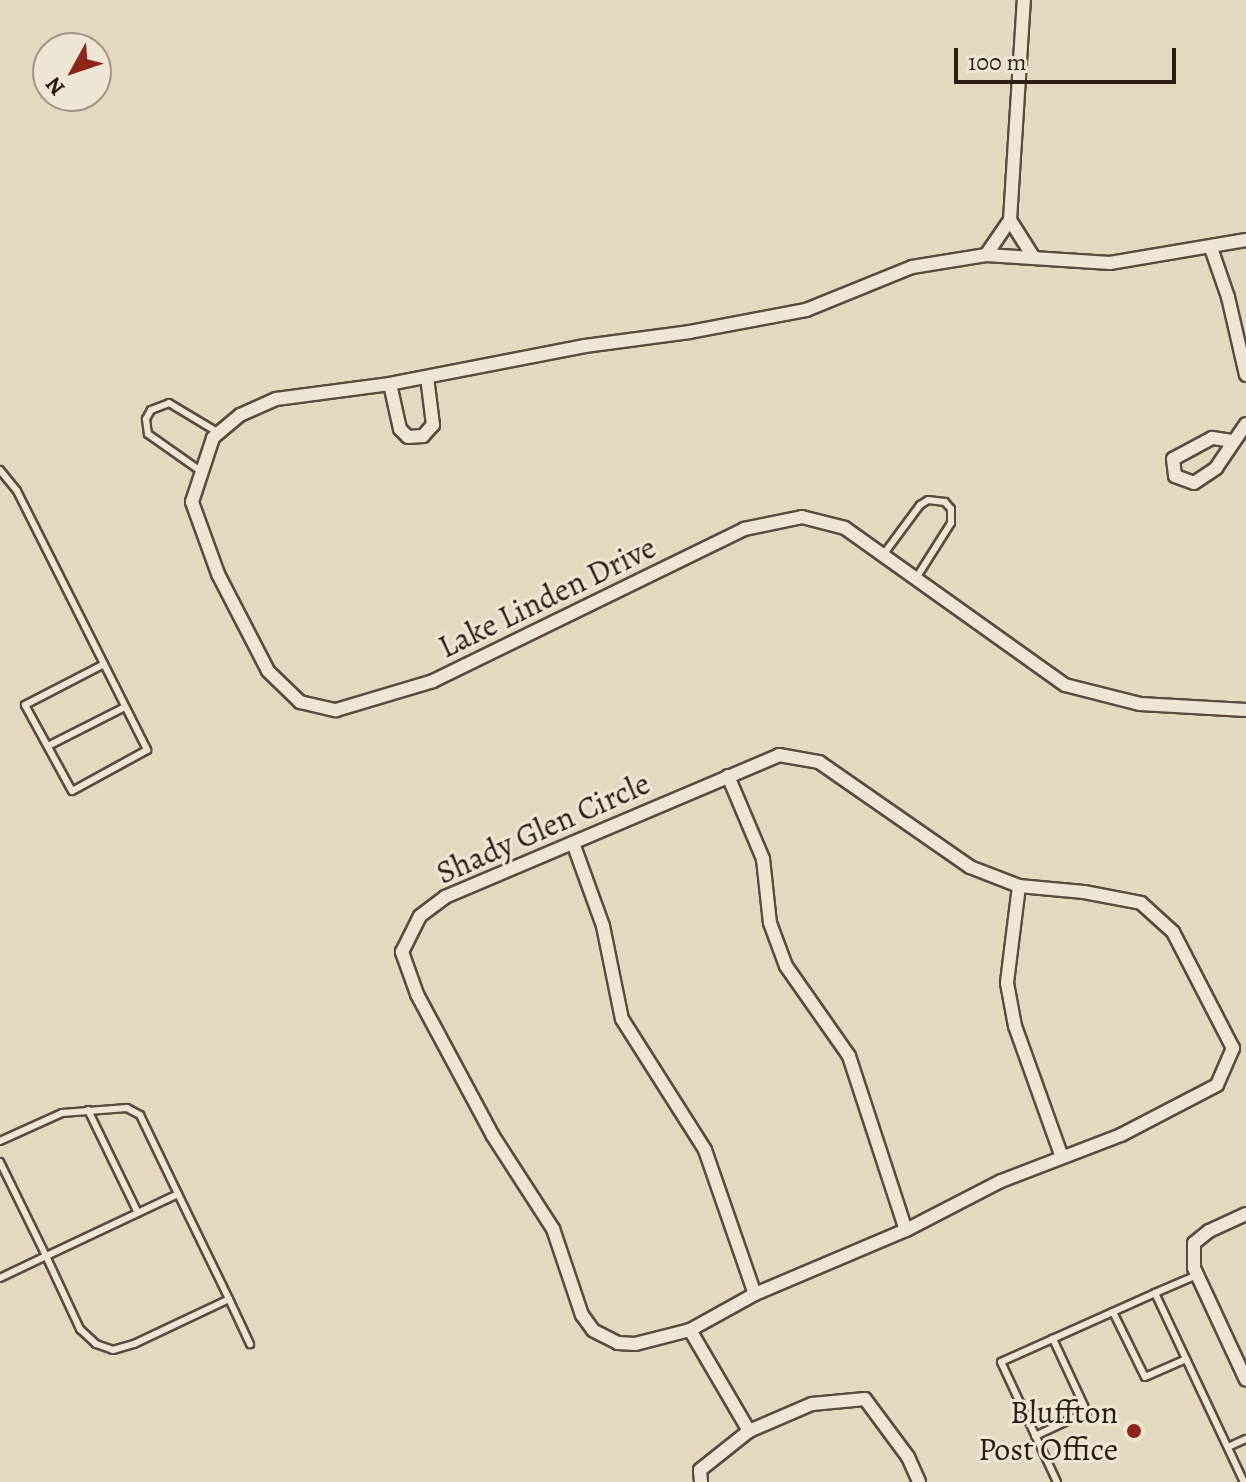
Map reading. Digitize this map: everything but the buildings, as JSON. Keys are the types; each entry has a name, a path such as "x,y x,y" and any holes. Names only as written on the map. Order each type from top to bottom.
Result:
{"street":[{"path":"986,255 1010,220 1024,0"},
{"path":"1010,220 1034,258"},
{"path":"219,433 240,415 276,399 390,384 585,346 690,332 806,310 912,267 986,255 1110,263 1246,240"},
{"path":"1211,248 1228,297 1246,375"},
{"path":"390,384 400,429 408,437 423,436 433,425 427,377"},
{"path":"1232,441 1212,438 1173,459 1175,476 1194,483 1216,468 1246,424"},
{"name":"Lake Linden Drive","path":"219,433 213,438 192,502 218,574 268,671 300,702 336,710 433,681 744,529 802,517 845,528 1065,685 1140,704 1246,710"},
{"name":"Shady Glen Circle","path":"779,755 819,762 970,867 1019,886 1141,903 1173,932 1233,1048 1217,1085 1121,1135 1001,1181 906,1230 755,1294 690,1330 635,1344 604,1338 593,1330 575,1297 553,1229 493,1136 417,994 402,952 420,916 445,897 573,843 779,755"},
{"path":"728,776 763,859 770,923 786,966 849,1056 906,1230"},
{"path":"573,843 603,926 622,1019 705,1150 755,1294"},
{"path":"1019,886 1007,983 1015,1026 1062,1157"},
{"path":"1246,1214 1209,1231 1194,1243 1197,1275 1246,1380"},
{"path":"690,1330 749,1431"},
{"path":"701,1482 700,1470 749,1431 812,1404 865,1399 908,1457 919,1482"}],"lane":[{"path":"202,472 148,434 146,419 151,410 169,403 219,433"},
{"path":"0,470 17,491 104,664 125,707 147,750 72,791 25,705 104,664"},
{"path":"883,556 920,505 928,500 945,502 951,509 951,523 915,580"},
{"path":"48,746 125,707"},
{"path":"0,1141 48,1118 88,1110 127,1108 140,1115 250,1344"},
{"path":"88,1110 138,1213"},
{"path":"0,1162 80,1329 96,1344 113,1350 134,1344 229,1299"},
{"path":"0,1278 178,1194"},
{"path":"1057,1482 1001,1362 1197,1275"},
{"path":"1155,1293 1244,1482"},
{"path":"1113,1312 1145,1377 1186,1359"},
{"path":"1035,1436 1087,1412 1053,1339"},
{"path":"1228,1447 1246,1439"}],"place":[{"name":"Bluffton Post Office","path":"1134,1431"}]}
